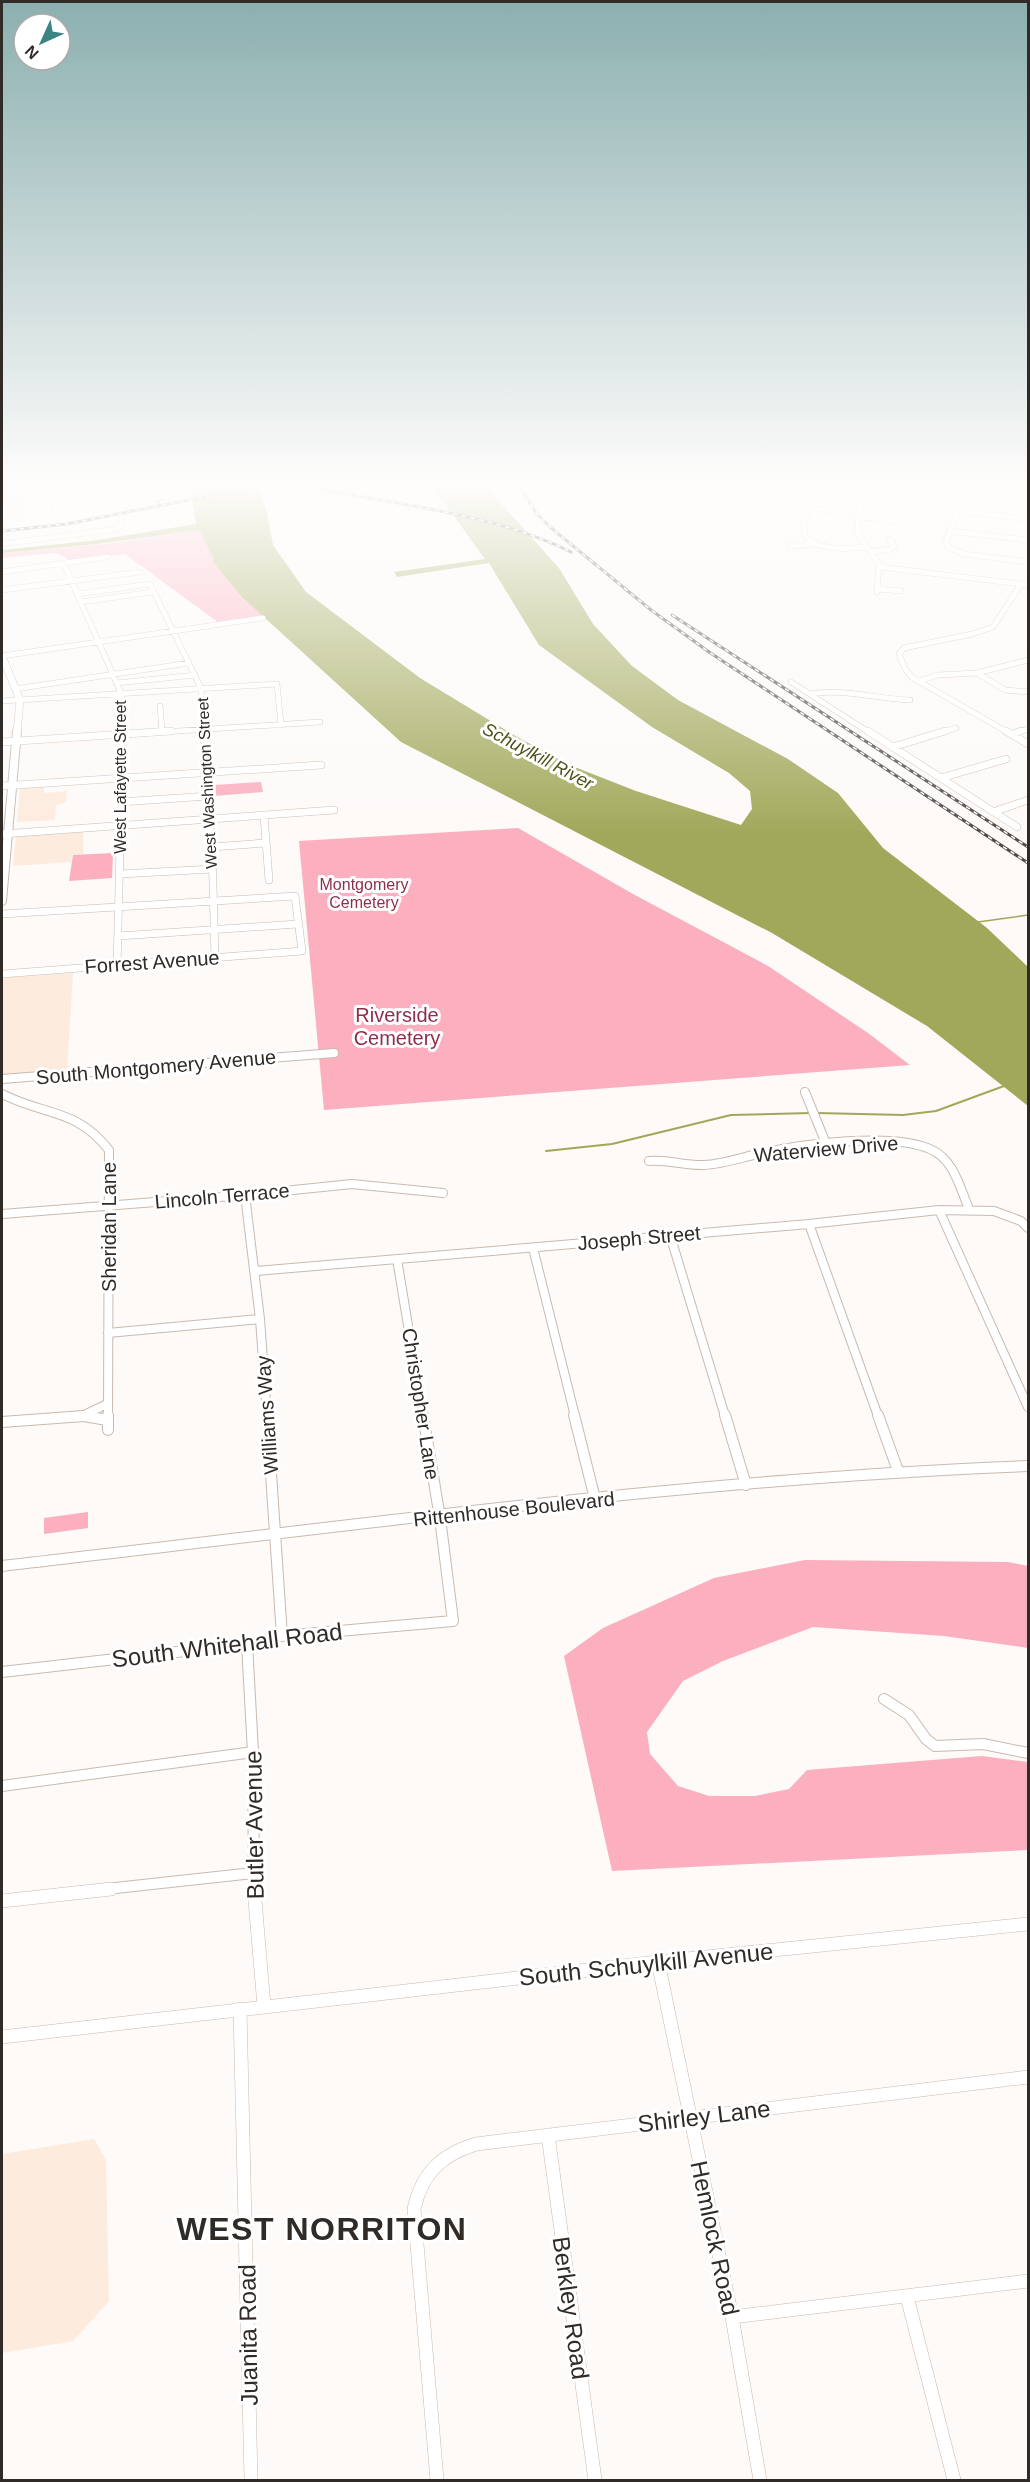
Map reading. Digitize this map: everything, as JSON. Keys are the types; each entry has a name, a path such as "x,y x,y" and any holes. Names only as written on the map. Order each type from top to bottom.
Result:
{"main road":[{"path":"2,656 20,700 14,785 5,833 2,900"}],"street":[{"name":"West Lafayette Street","path":"82,605 121,693 123,735 120,778 117,966"},
{"name":"West Washington Street","path":"159,605 201,688 212,847 215,958"},
{"path":"1007,605 993,627 901,650 899,654 905,669 919,681 1029,744"},
{"path":"2,656 263,618"},
{"path":"919,681 938,675 977,673 1029,660"},
{"path":"15,689 189,663"},
{"path":"977,673 1005,690 1029,692"},
{"path":"117,683 195,675"},
{"path":"791,681 1017,827"},
{"path":"2,701 277,684 281,724"},
{"path":"810,694 831,690 883,699 910,700"},
{"path":"160,706 162,731"},
{"path":"2,742 320,722"},
{"path":"893,747 956,728"},
{"path":"1013,734 1029,729"},
{"path":"285,759 286,767"},
{"path":"941,778 1006,759"},
{"path":"2,786 321,765"},
{"path":"120,802 209,796"},
{"path":"993,812 1029,800"},
{"path":"5,833 334,810"},
{"path":"264,816 269,880"},
{"path":"212,847 265,843"},
{"path":"120,874 213,869"},
{"path":"2,914 295,896 297,924 119,936"},
{"name":"Forrest Avenue","path":"2,974 302,951 297,924"},
{"name":"South Montgomery Avenue","path":"2,1079 334,1053"},
{"path":"805,1092 827,1146"},
{"name":"Sheridan Lane","path":"2,1094 27,1106 77,1119 96,1133 109,1150 108,1425 84,1416"},
{"name":"Waterview Drive","path":"649,1161 662,1160 682,1165 705,1165 757,1152 900,1141 931,1149 946,1161 969,1209"},
{"name":"Lincoln Terrace","path":"2,1214 245,1195 352,1184 442,1192"},
{"name":"Williams Way","path":"245,1195 260,1318 282,1636"},
{"path":"939,1210 1029,1407"},
{"name":"Joseph Street","path":"256,1271 809,1224 939,1210 994,1211 1021,1221 1029,1228"},
{"path":"809,1224 898,1471"},
{"path":"670,1235 746,1485"},
{"path":"533,1248 595,1499"},
{"name":"Christopher Lane","path":"397,1259 440,1518 453,1621"},
{"path":"108,1333 260,1318"},
{"path":"2,1422 84,1416 107,1404"},
{"name":"Rittenhouse Boulevard","path":"2,1566 595,1499 898,1471 1029,1466"},
{"name":"South Whitehall Road","path":"2,1672 247,1644 282,1636 453,1621"},
{"name":"Butler Avenue","path":"247,1644 253,1752 253,1873 264,2006"},
{"path":"884,1699 909,1715 926,1739 935,1746 983,1744 1029,1753"},
{"path":"2,1786 253,1752"},
{"path":"2,1901 253,1873"},
{"name":"South Schuylkill Avenue","path":"2,2037 658,1962 1029,1924"},
{"name":"Hemlock Road","path":"658,1962 732,2318 760,2481"},
{"name":"Juanita Road","path":"240,2009 251,2481"},
{"name":"Shirley Lane","path":"437,2481 414,2209 417,2190 424,2177 447,2155 476,2144 1029,2077"},
{"name":"Berkley Road","path":"548,2135 595,2481"},
{"path":"732,2318 1029,2281"},
{"path":"907,2297 954,2481"}],"shaded area":[{"path":"44,786 44,793 67,791 66,802 56,805 55,820 17,822 20,788"},
{"path":"83,831 83,854 72,855 71,862 13,866 16,836"},
{"path":"73,973 67,1073 2,1077 2,978"},
{"path":"94,2139 106,2160 109,2301 73,2341 2,2353 2,2154"}],"green space":[{"path":"194,605 251,605 264,617 219,623"},
{"path":"261,782 263,792 214,796 214,785"},
{"name":"Riverside Cemetery","path":"518,828 633,894 768,966 868,1033 910,1065 324,1110 299,841"},
{"path":"113,853 112,878 69,881 73,855"},
{"path":"88,1512 88,1528 44,1534 44,1518"},
{"path":"805,1560 1008,1562 1028,1566 1028,1648 944,1636 813,1627 723,1661 683,1681 647,1732 650,1754 678,1786 709,1796 755,1796 789,1789 807,1770 982,1756 1028,1762 1028,1850 612,1871 564,1656 603,1628 714,1578"}],"water":[{"name":"Schuylkill River","path":"251,605 323,605 420,678 517,737 572,766 636,791 741,825 752,809 750,791 729,773 652,727 539,645 515,605 581,605 593,624 632,666 678,700 788,759 838,793 883,848 987,928 1028,967 1028,1106 927,1026 772,933 401,742"}],"waterway":[{"path":"978,922 1028,915"},
{"path":"817,1113 903,1115 936,1111 1004,1086"},
{"path":"546,1151 612,1144 731,1115 811,1113"}],"railway":[{"path":"645,605 709,652 1028,863"},
{"path":"672,615 1028,847"}],"district":[{"name":"WEST NORRITON","path":"322,2229"}],"park label":[{"name":"Montgomery Cemetery","path":"364,893"}]}
